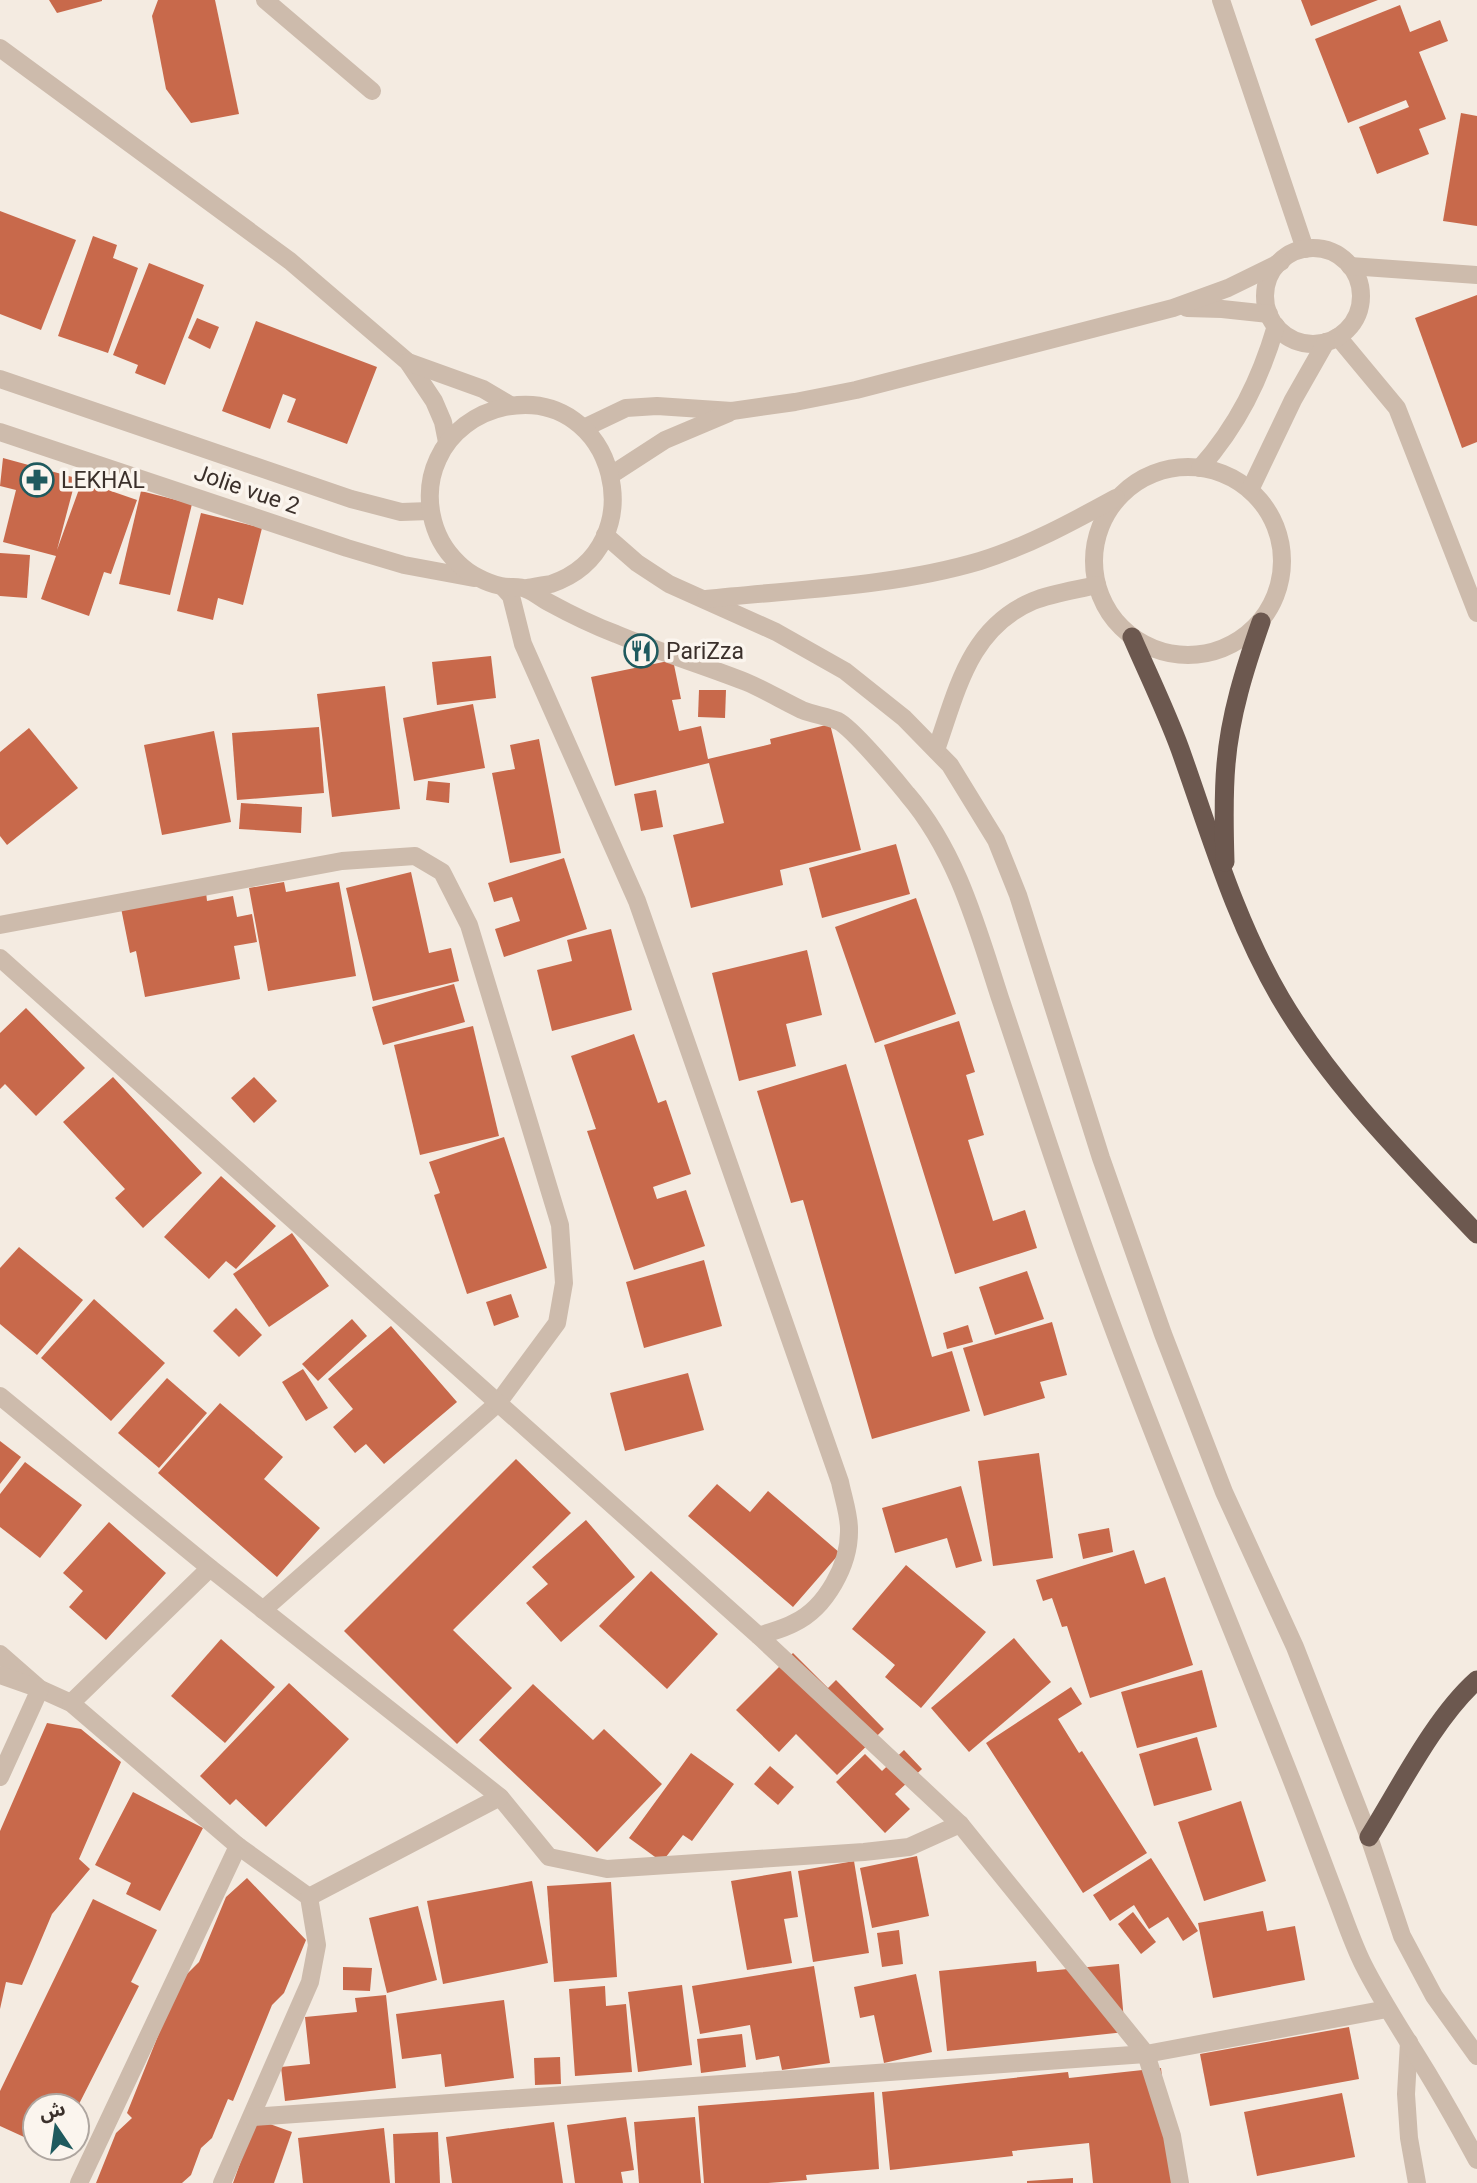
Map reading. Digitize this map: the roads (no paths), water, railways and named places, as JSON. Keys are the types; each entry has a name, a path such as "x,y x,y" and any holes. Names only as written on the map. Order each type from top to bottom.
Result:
{"highway":[{"path":"1225,877 1226,762 1234,715 1261,622"},
{"path":"1132,637 1179,747 1250,941 1281,999 1316,1053 1356,1104 1477,1234"},
{"path":"1369,1837 1443,1718 1477,1681"}],"street":[{"path":"265,0 372,91"},
{"path":"1221,0 1305,249"},
{"path":"0,48 290,261 408,362 434,401 443,422 447,442"},
{"path":"583,428 626,408 642,406 732,411 856,390 1174,308 1228,288 1305,249 1330,252 1350,266 1357,277 1361,304 1349,329 1332,340 1312,344 1298,342 1286,336 1272,320 1265,301 1271,273 1280,262"},
{"path":"1350,266 1477,275"},
{"path":"1174,308 1222,309 1272,320"},
{"path":"1200,468 1221,444 1245,407 1267,358 1272,320"},
{"path":"1250,489 1283,420 1332,340"},
{"path":"1332,340 1396,408 1477,613"},
{"path":"408,362 483,389 510,405"},
{"name":"Jolie vue 2","path":"0,379 351,499 401,512 430,511"},
{"path":"510,405 550,409 568,416 583,428 605,457 614,495 612,516 605,535 592,556 573,573 550,584 526,588 503,587 481,579 457,562 439,539 430,511 429,487 435,463 447,442 464,424 486,412 510,405"},
{"path":"611,475 665,440 732,411"},
{"name":"Jolie vue 2","path":"0,432 347,548 404,565 481,579"},
{"path":"703,599 932,573 981,561 1029,543 1122,495 1158,472 1200,468 1218,472 1250,489 1264,504 1275,523 1283,564 1273,605 1261,622 1244,638 1223,649 1199,655 1176,655 1152,649 1132,637 1110,614 1097,585 1094,560 1097,537 1107,514 1122,495"},
{"path":"605,535 653,575 776,632 845,671 904,718 950,765 996,840 1018,895 1101,1158 1224,1492 1296,1647 1369,1837 1402,1936 1434,1996 1477,2056"},
{"path":"936,750 966,666 978,645 994,627 1035,600 1097,585"},
{"path":"503,587 511,596 523,644 637,901 840,1482 849,1529 846,1553 838,1574 828,1593 813,1610 796,1623 759,1636"},
{"path":"526,588 580,620 749,683 810,714 841,722 911,797 945,848 971,912 1092,1270 1149,1426 1282,1755 1360,1959 1450,2109 1477,2160"},
{"path":"0,925 342,861 415,856 442,872 469,925 560,1225 564,1283 557,1324 498,1403 263,1610"},
{"path":"0,958 759,1636 960,1824 1146,2054 1172,2136 1180,2183"},
{"path":"0,1396 210,1568 500,1797 549,1857 607,1869 863,1852 909,1847 960,1824"},
{"path":"71,1703 210,1568"},
{"path":"0,1654 40,1689"},
{"path":"0,1675 71,1703 238,1846 309,1897 317,1945 310,1982 222,2183"},
{"path":"0,1777 40,1689"},
{"path":"309,1897 500,1797"},
{"path":"79,2183 238,1846"},
{"path":"253,2117 1146,2054 1387,2008"},
{"path":"1409,2042 1406,2094 1409,2138 1417,2183"}],"place":[{"name":"LEKHAL","path":"37,480"},
{"name":"PariZza","path":"641,651"}]}
